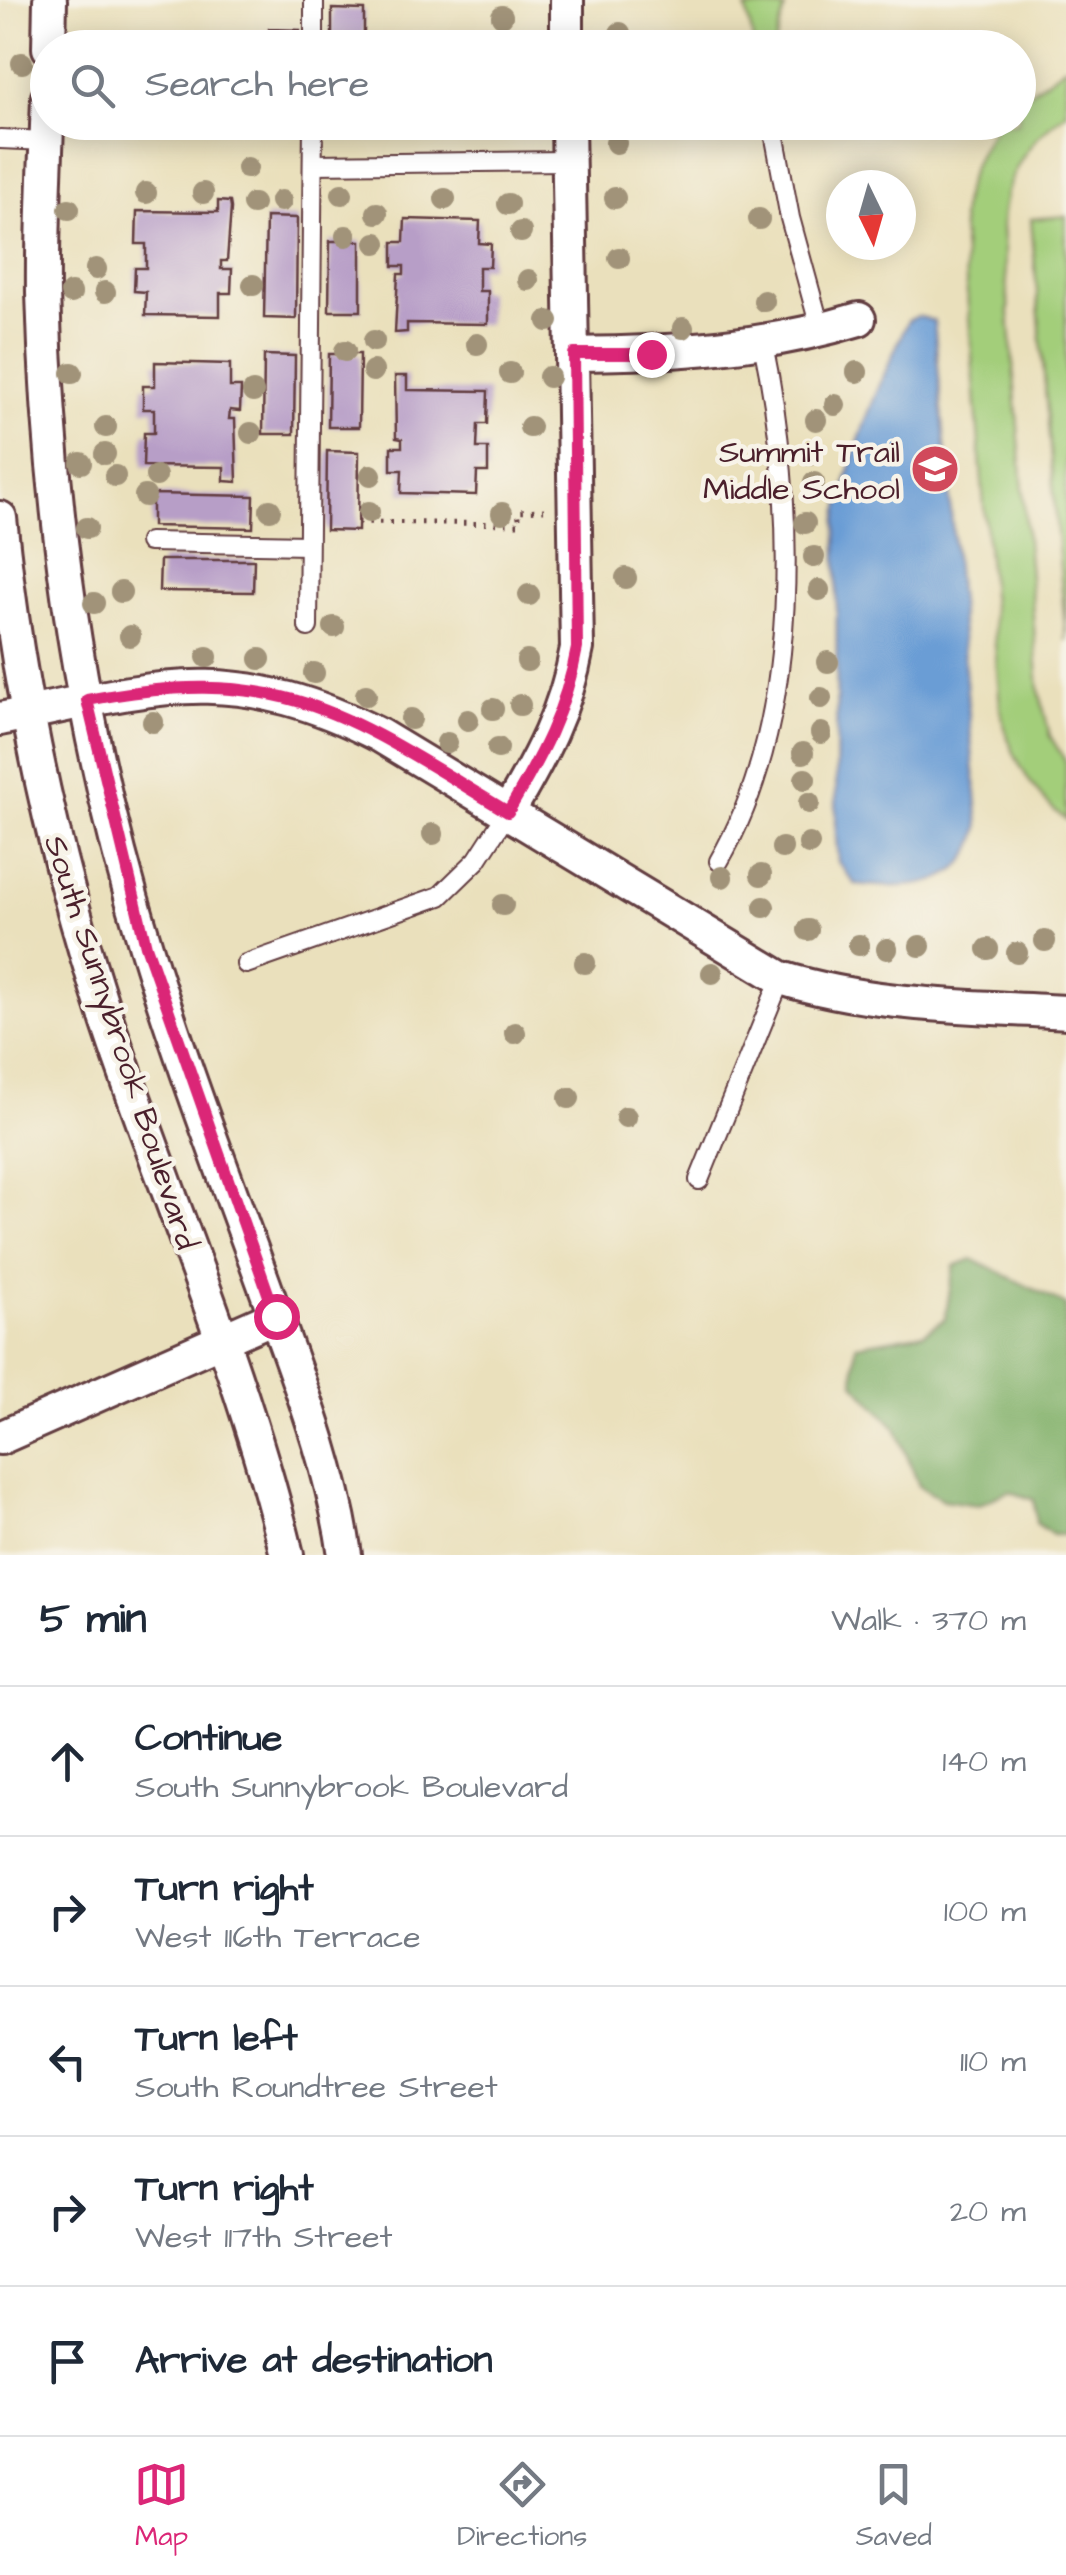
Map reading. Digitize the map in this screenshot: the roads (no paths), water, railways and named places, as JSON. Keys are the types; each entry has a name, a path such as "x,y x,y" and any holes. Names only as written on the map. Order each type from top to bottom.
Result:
{"street":[{"path":"49,30 50,0"},
{"path":"567,0 567,30"},
{"path":"508,812 549,743 570,685 577,648 568,140"},
{"name":"South Sunnybrook Boulevard","path":"46,141 43,277 50,424 65,569 87,700 146,946 330,1478 345,1555"},
{"path":"574,354 705,352 763,344 859,319"},
{"name":"South Sunnybrook Boulevard","path":"0,518 14,716 86,949 271,1488 286,1555"},
{"path":"14,716 87,700 195,685 266,690 352,721 781,978 833,994 882,1001 1066,1012"},
{"path":"0,1438 276,1316"}],"lane":[{"path":"314,0 314,30"},
{"path":"0,139 46,141"},
{"path":"308,627 313,140"},
{"path":"775,140 790,218 821,331"},
{"path":"313,164 568,161"},
{"path":"719,861 760,766 782,659 780,433 763,344"},
{"path":"149,542 308,545"},
{"path":"246,964 440,896 477,860 508,812"},
{"path":"699,1180 781,978"}],"water":[{"path":"918,316 934,321 979,827 973,848 949,874 914,885 875,886 855,884 838,862 837,522 849,470 876,395 908,321"}],"place":[{"name":"Summit Trail Middle School","path":"935,469"}]}
